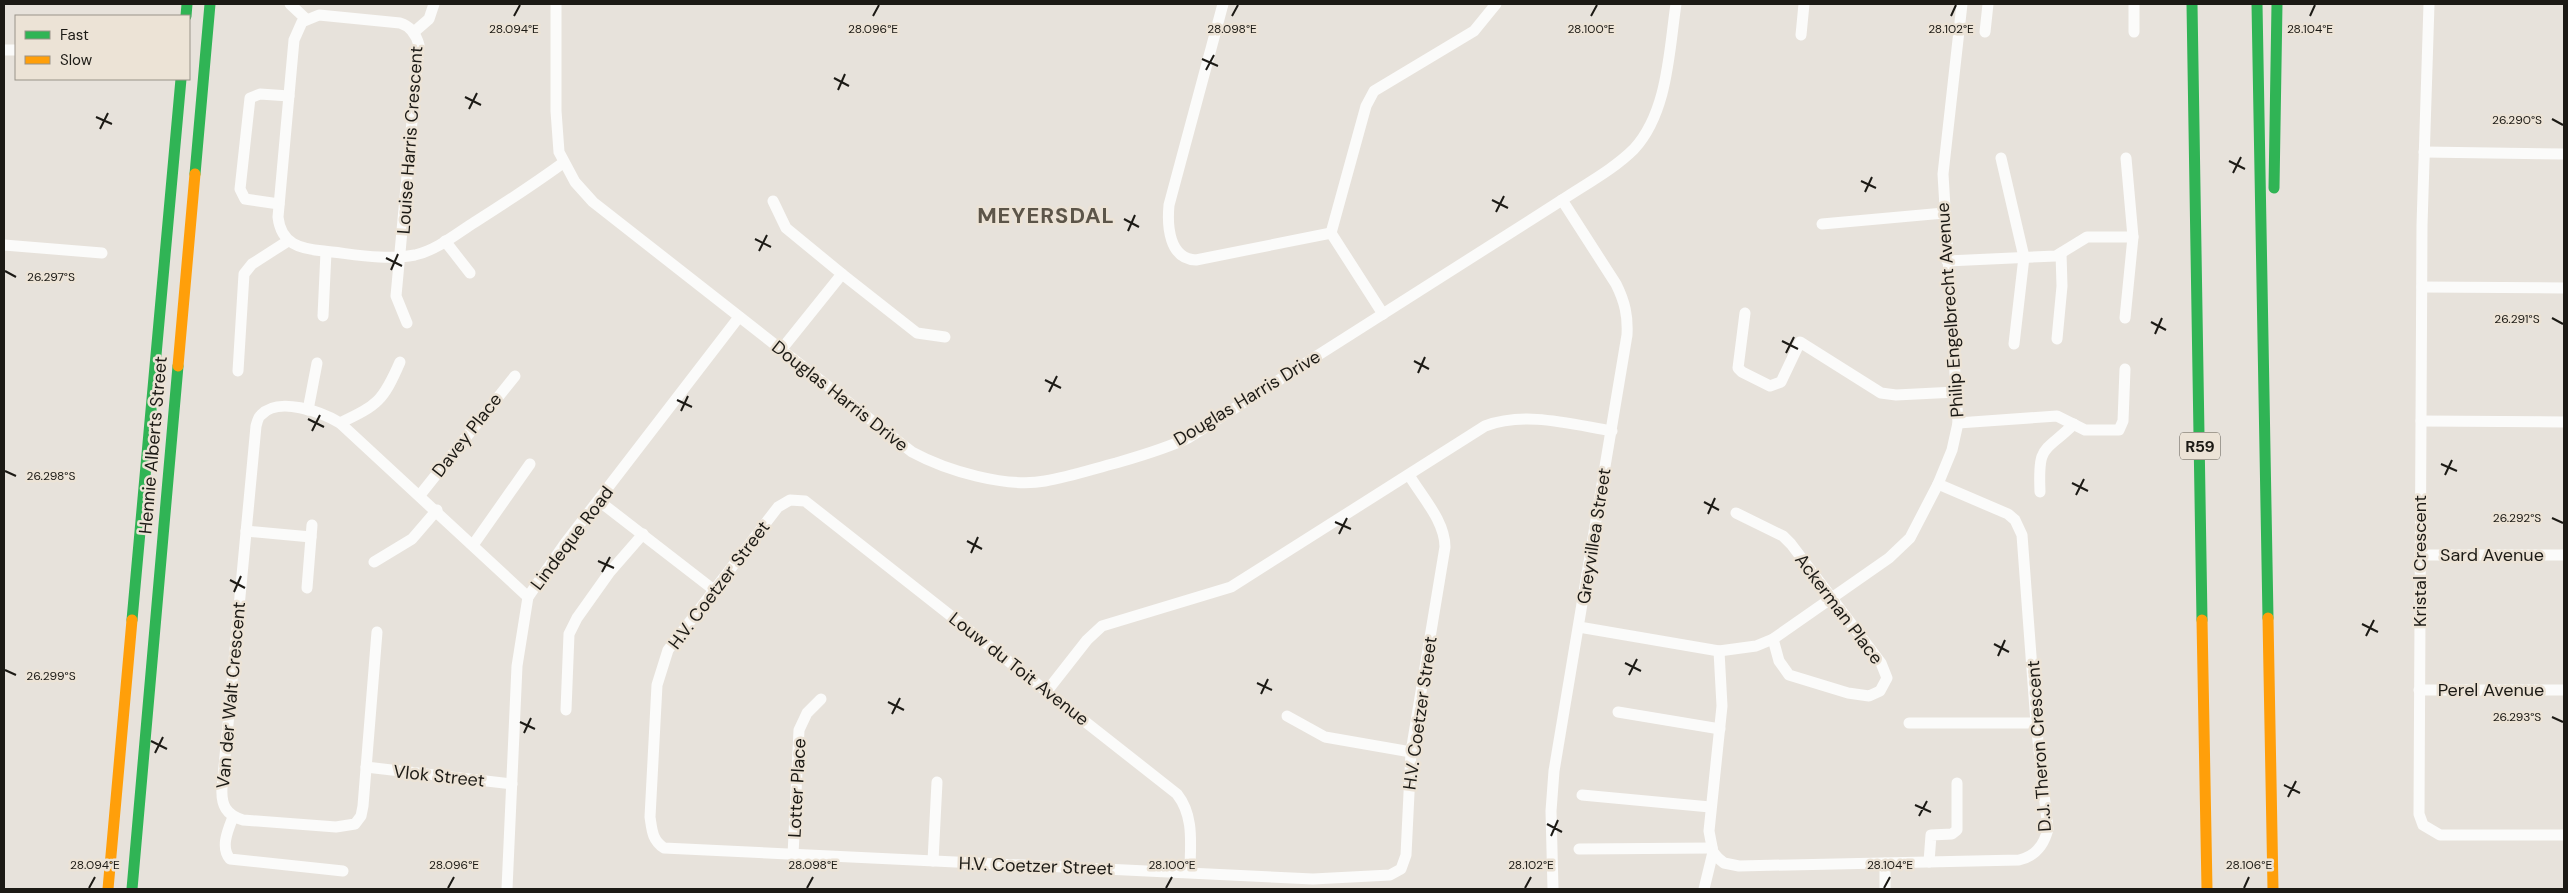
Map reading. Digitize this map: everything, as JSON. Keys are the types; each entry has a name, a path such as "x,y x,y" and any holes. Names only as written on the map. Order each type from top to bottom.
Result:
{"main road":[{"name":"Hennie Alberts Street","path":"132,889 210,4"},
{"path":"2180,4 2193,82"},
{"name":"R59","path":"2192,4 2207,889"},
{"path":"2257,4 2273,889"},
{"path":"2274,196 2277,4"},
{"name":"Hennie Alberts Street","path":"108,889 180,80"},
{"path":"2265,433 2274,392 2274,271"}],"street":[{"path":"238,371 244,274 252,264 288,241 279,226 279,204 294,40 298,26 306,19 290,4"},
{"path":"414,32 429,19 434,4"},
{"name":"Douglas Harris Drive","path":"556,4 557,136 563,162 581,190 593,202 904,447 925,459 956,470 993,479 1037,482 1089,470 1175,444 1199,432 1623,159 1639,142 1650,125 1664,77 1676,4"},
{"path":"1223,4 1169,205 1169,224 1173,245 1185,258 1196,260 1331,234"},
{"path":"1383,314 1331,234 1366,106 1373,92 1469,34 1481,24 1496,4"},
{"path":"1801,35 1804,4"},
{"name":"Philip Engelbrecht Avenue","path":"1579,627 1719,651 1756,646 1773,639 1831,596 1889,558 1910,538 1938,484 1952,450 1958,423 1943,174 1962,4"},
{"path":"1985,32 1988,4"},
{"path":"2134,4 2134,32"},
{"name":"Kristal Crescent","path":"2428,4 2422,287 2418,806 2423,825 2440,835 2564,835"},
{"name":"Louise Harris Crescent","path":"306,19 328,10 400,23 414,32 419,45 401,256"},
{"path":"279,204 245,199 240,189 250,98 260,94 289,96"},
{"path":"2424,152 2564,154"},
{"path":"2001,158 2024,257 2014,344"},
{"path":"2125,318 2134,237 2126,158"},
{"name":"Louise Harris Crescent","path":"288,241 302,249 326,252 401,256 422,253 445,241 522,193 563,162"},
{"name":"Greyvillea Street","path":"1552,889 1551,810 1553,781 1627,336 1626,311 1616,284 1562,200"},
{"path":"773,201 786,228 842,274 917,332 945,337"},
{"path":"1822,224 1944,213"},
{"path":"1947,261 2056,256 2077,242 2092,236 2134,237"},
{"path":"445,241 470,273"},
{"path":"4,245 102,253"},
{"path":"323,316 326,252"},
{"path":"2057,339 2062,286 2061,253"},
{"path":"401,256 396,296 407,323"},
{"path":"781,350 842,274"},
{"path":"2422,287 2564,288"},
{"path":"1745,313 1738,365 1745,374 1770,386 1777,385 1784,378 1800,342 1881,393 1896,395 1956,392"},
{"name":"Lindeque Road","path":"507,889 517,666 528,597 547,568 740,316"},
{"path":"340,423 378,402 389,386 400,362"},
{"path":"308,410 317,363"},
{"path":"1958,423 2057,416 2089,430 2121,429 2125,369"},
{"name":"Davey Place","path":"420,495 514,376"},
{"name":"Van der Walt Crescent","path":"233,817 226,810 222,800 222,788 256,426 260,415 278,407 325,414 340,423 437,510 528,597"},
{"path":"1047,691 1087,640 1102,626 1231,587 1477,430 1502,420 1528,418 1612,431"},
{"path":"2421,421 2564,422"},
{"path":"2040,492 2040,462 2043,452 2074,424"},
{"path":"473,545 530,464"},
{"name":"H.V. Coetzer Street","path":"794,499 778,507 668,650 657,685 650,817 652,834 656,843 664,848 677,850 1313,879 1395,874 1403,866 1407,847 1411,752 1438,596 1445,541 1439,523 1408,475"},
{"name":"D.J. Theron Crescent","path":"1712,850 1724,863 1739,866 2019,860 2027,858 2040,849 2048,829 2036,723 2024,560 2019,526 2008,514 1938,484"},
{"name":"Louw du Toit Avenue","path":"794,499 805,501 812,505 1178,794 1186,806 1190,821 1190,872"},
{"path":"599,501 714,590"},
{"path":"374,562 412,539 437,510"},
{"name":"Ackerman Place","path":"1736,513 1786,539 1885,669 1887,678 1880,691 1869,696 1861,696 1789,675 1779,661 1773,639"},
{"path":"306,588 312,525"},
{"path":"246,531 311,537"},
{"path":"566,710 568,634 609,573 643,534"},
{"name":"Sard Avenue","path":"2420,555 2564,555"},
{"path":"343,871 230,859 225,849 226,836 233,817 243,820 336,827 355,824 361,816 377,632"},
{"path":"1704,889 1712,850 1709,831 1710,808 1720,729 1722,690 1719,651"},
{"name":"Perel Avenue","path":"2418,690 2564,690"},
{"name":"Lotter Place","path":"794,855 799,730 807,713 821,699"},
{"path":"1618,712 1720,729"},
{"path":"1287,716 1325,737 1411,752"},
{"path":"1909,723 2036,723"},
{"name":"Vlok Street","path":"366,767 512,784"},
{"path":"933,861 937,782"},
{"path":"1929,862 1932,835 1952,834 1957,830 1957,783"},
{"path":"1582,794 1710,808"},
{"path":"1579,849 1712,850"},
{"path":"1884,864 1885,889"}],"traffic: fast":[{"path":"186,15 187,4"},
{"path":"195,174 210,4"},
{"path":"2192,4 2202,620"},
{"path":"2257,4 2268,618"},
{"path":"2274,188 2277,4"},
{"path":"132,620 181,80"},
{"path":"132,889 178,366"}],"traffic: slow":[{"path":"178,366 195,174"},
{"path":"2268,618 2273,889"},
{"path":"108,889 132,620"},
{"path":"2202,620 2207,889"}],"district":[{"name":"MEYERSDAL","path":"1046,215"}]}
